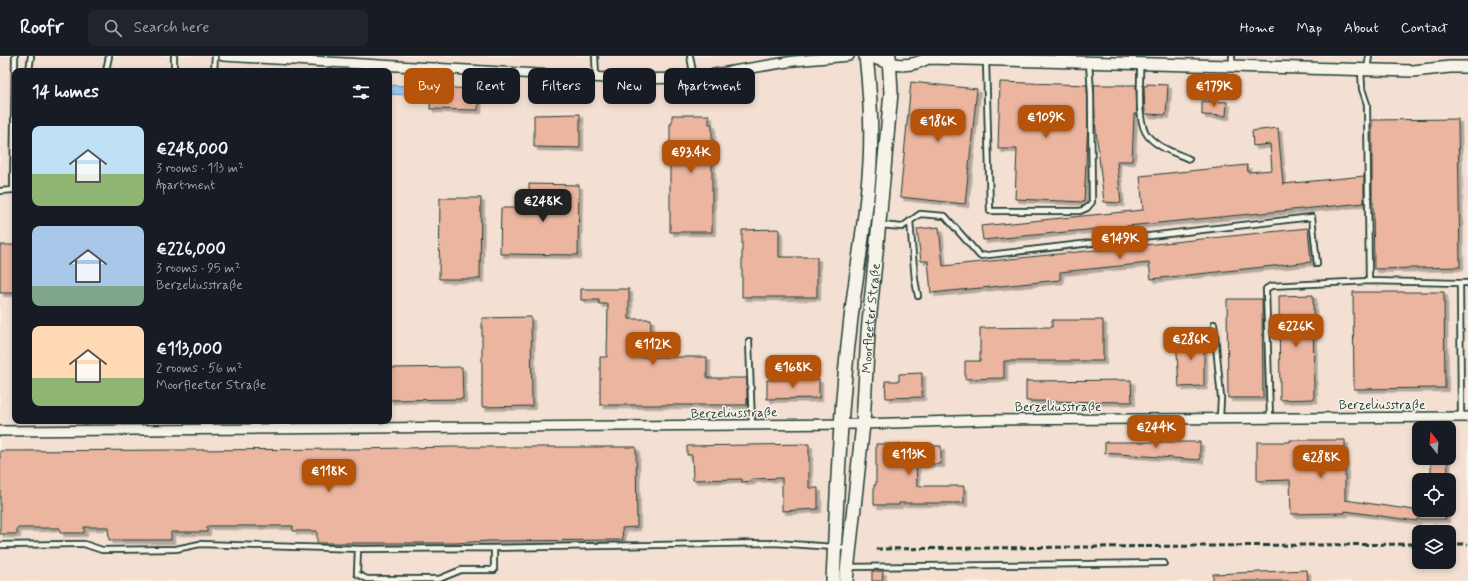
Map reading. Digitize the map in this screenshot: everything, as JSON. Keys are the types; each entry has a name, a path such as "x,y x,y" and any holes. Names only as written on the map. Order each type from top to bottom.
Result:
{"main road":[{"name":"Moorfleeter Straße","path":"833,581 841,424 850,328 870,164 871,134 867,56"},
{"name":"Moorfleeter Straße","path":"846,581 863,424 868,333 891,93 889,60"}],"street":[{"path":"224,56 368,62 596,77 664,79"},
{"path":"753,68 794,61 849,56"},
{"path":"867,56 918,64 927,57 986,60 1013,58 1140,64 1232,61 1364,70 1413,71 1450,67 1468,67"},
{"name":"Berzeliusstraße","path":"0,432 863,424 985,420 1465,417"}],"lane":[{"path":"15,56 15,68"},
{"path":"29,68 31,56"},
{"path":"107,68 109,56"},
{"path":"174,56 174,68"},
{"path":"214,68 215,56"},
{"path":"596,56 596,77"},
{"path":"690,56 692,68"},
{"path":"1369,56 1364,70 1362,89 1367,104 1369,281"},
{"path":"986,60 990,211 1080,211 1087,208 1092,202 1091,94 1088,62"},
{"path":"1140,64 1140,116 1148,136 1163,148 1189,159"},
{"path":"0,191 12,190"},
{"path":"879,225 902,227 920,214 945,216 980,256 1312,217 1317,264"},
{"path":"910,221 915,280 918,296"},
{"path":"1270,418 1266,289 1271,286 1369,281 1468,283"},
{"path":"1460,283 1465,417"},
{"path":"1214,324 1221,398 1220,418"},
{"path":"749,341 752,425"},
{"path":"0,545 84,544 102,550 176,549 200,544 358,549 775,543 849,548"},
{"path":"358,549 357,574 367,579 440,579 461,570 494,570 494,548"},
{"path":"834,565 847,567 1164,563"}],"shaded area":[{"path":"0,56 1468,56 1468,581 0,581"}],"water":[{"path":"392,85 404,86 404,95 392,94"}],"building":[{"path":"911,82 977,89 965,204 900,197"},
{"path":"1000,82 1087,85 1088,122 1084,202 1015,199 1017,149 998,149"},
{"path":"1147,84 1168,85 1166,115 1145,114 1144,86 1147,86"},
{"path":"1094,85 1136,85 1137,114 1134,114 1132,161 1117,161 1121,203 1104,202 1095,121"},
{"path":"454,88 462,88 462,104 478,104 478,110 430,109 430,104 454,104"},
{"path":"1202,101 1227,102 1226,116 1202,115"},
{"path":"580,114 580,148 534,147 534,115"},
{"path":"672,115 709,115 709,124 712,124 712,232 670,232 670,124 672,124"},
{"path":"1458,119 1460,267 1374,269 1372,120"},
{"path":"1278,128 1283,184 1364,176 1364,203 983,240 981,226 1143,210 1140,176 1247,165 1248,172 1272,170 1270,144 1253,146 1252,131"},
{"path":"529,184 579,185 578,255 500,254 501,208 529,208"},
{"path":"440,198 481,198 480,279 439,279"},
{"path":"939,227 943,266 1308,228 1311,262 1151,279 1149,263 1060,272 1060,280 931,293 928,261 921,261 917,229"},
{"path":"779,229 779,257 817,257 817,297 742,297 742,230"},
{"path":"0,245 12,245 12,293 0,293"},
{"path":"581,289 629,289 629,319 651,319 650,339 632,357 707,357 707,378 747,378 747,405 600,405 600,357 607,357 608,304 599,304 599,300 581,300"},
{"path":"1353,292 1444,292 1445,388 1354,389"},
{"path":"1313,295 1314,399 1280,400 1279,296"},
{"path":"1227,299 1262,299 1263,398 1228,398"},
{"path":"531,317 532,406 482,407 482,318"},
{"path":"1052,320 1103,320 1103,361 1004,361 1004,378 965,379 965,361 980,361 980,328 1052,327"},
{"path":"1204,336 1204,386 1179,387 1176,337"},
{"path":"462,367 463,399 392,400 392,368"},
{"path":"922,373 922,397 886,398 885,381 899,381 899,374"},
{"path":"819,379 819,398 767,399 767,380"},
{"path":"1131,380 1132,402 1026,401 1026,381"},
{"path":"1290,440 1345,440 1345,500 1412,510 1412,517 1446,517 1446,519 1417,519 1417,521 1345,511 1345,513 1291,514 1290,480 1257,481 1257,442 1290,442"},
{"path":"1105,442 1200,442 1200,460 1105,453"},
{"path":"809,444 809,488 818,488 818,509 782,511 782,478 752,479 752,481 742,482 742,479 693,480 692,455 687,455 687,446"},
{"path":"876,444 916,444 916,446 941,446 941,464 916,464 917,486 964,486 964,503 899,503 899,505 874,505 874,485 876,485"},
{"path":"636,447 637,527 622,528 623,540 490,541 455,543 317,543 317,531 293,531 293,526 207,526 207,532 171,532 171,540 109,540 108,527 84,527 84,533 60,533 60,528 17,528 17,534 0,534 0,451"},
{"path":"1431,465 1447,465 1448,473 1431,473"},
{"path":"1307,570 1308,581 1213,581 1213,574"},
{"path":"872,571 883,571 882,581 872,581"}],"railway":[{"path":"876,549 1412,544"},
{"path":"1456,544 1468,544"}]}
